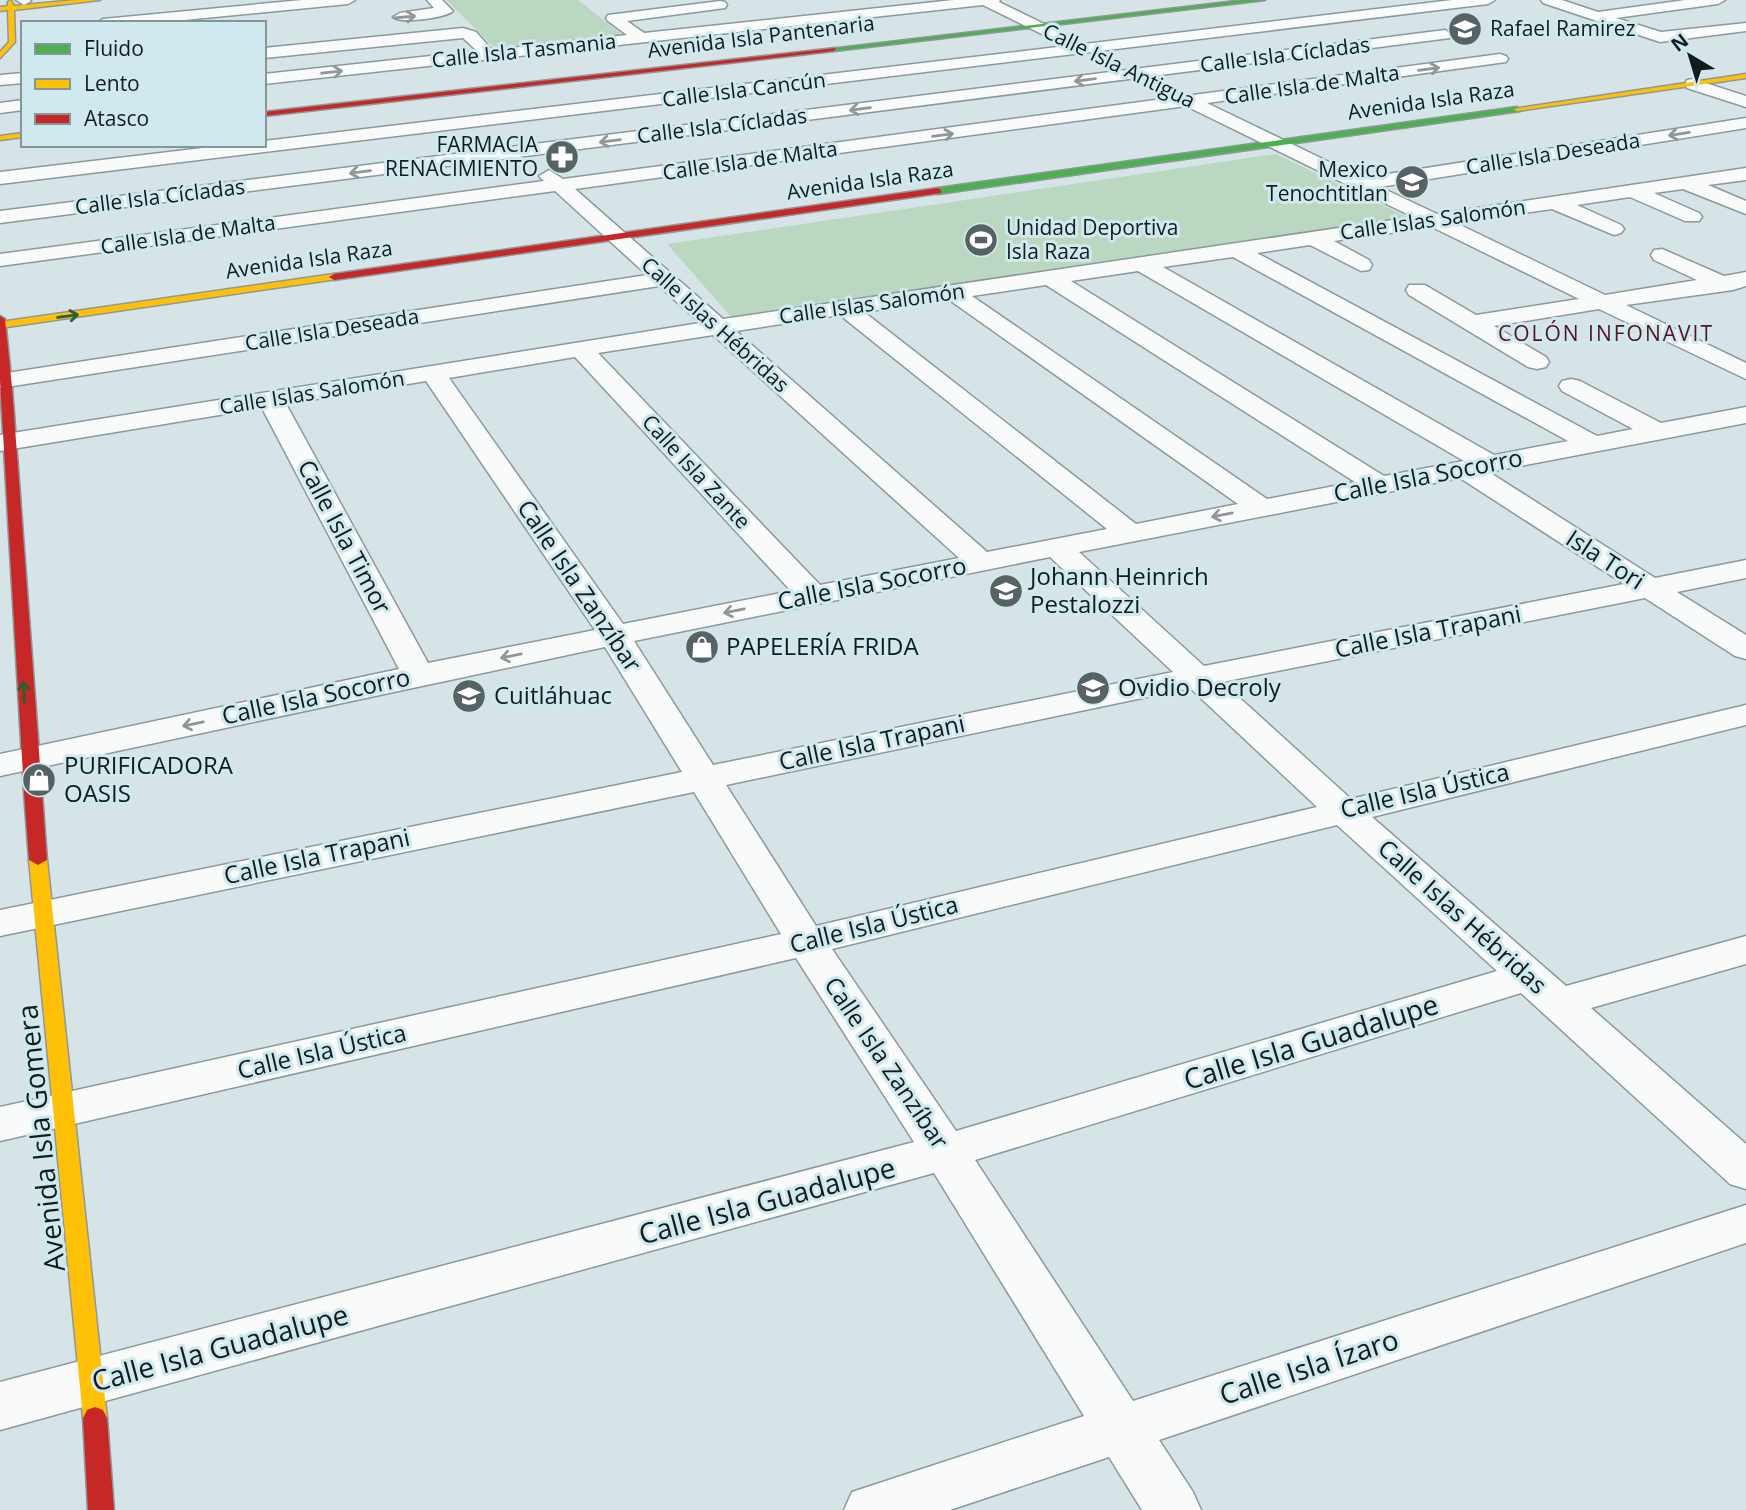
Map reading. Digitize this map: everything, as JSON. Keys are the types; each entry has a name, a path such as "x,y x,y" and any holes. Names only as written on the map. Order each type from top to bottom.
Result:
{"street":[{"path":"17,3 97,0"},
{"path":"124,21 348,0"},
{"name":"Calle Isla Antigua","path":"984,0 1746,372"},
{"name":"Calle Isla Tasmania","path":"266,79 993,0"},
{"name":"Avenida Isla Pantenaria","path":"1032,24 1225,0"},
{"name":"Avenida Isla Pantenaria","path":"266,114 453,90 1262,0"},
{"name":"Calle Isla Cancún","path":"0,178 488,122 1449,2 1488,0"},
{"path":"1548,0 1660,37 1746,27"},
{"path":"1595,16 1718,0"},
{"path":"17,3 30,21"},
{"path":"0,73 9,46 17,3"},
{"path":"641,38 613,19 614,17 732,4"},
{"path":"385,18 440,6"},
{"name":"Calle Isla Cícladas","path":"0,217 1134,74 1450,37 1385,12"},
{"path":"266,53 467,33 488,55"},
{"name":"Calle Isla de Malta","path":"0,260 1500,59 1477,48"},
{"name":"Avenida Isla Raza","path":"1271,140 1746,67"},
{"name":"Avenida Isla Raza","path":"0,320 1271,140 1746,76"},
{"path":"0,80 21,78"},
{"path":"1693,84 1746,102"},
{"name":"Avenida Isla Pantenaria","path":"266,108 453,90"},
{"name":"Calle Islas Hébridas","path":"453,90 981,562"},
{"path":"0,108 21,105"},
{"name":"Calle Isla Deseada","path":"1360,184 1746,123"},
{"path":"0,138 21,135"},
{"path":"0,144 21,141"},
{"name":"Calle Islas Salomón","path":"6,442 717,327 1746,174"},
{"path":"1685,183 1746,208"},
{"path":"1632,191 1692,217"},
{"path":"1553,202 1614,229"},
{"path":"1312,238 1361,265"},
{"path":"1236,250 1592,444"},
{"path":"1662,255 1746,294"},
{"name":"Isla Tori","path":"1142,264 1477,466 1650,589 1746,649"},
{"path":"1049,278 1379,485"},
{"name":"Calle Isla Deseada","path":"4,380 664,279"},
{"path":"1472,323 1746,279"},
{"path":"1417,290 1537,362"},
{"path":"952,292 1262,508"},
{"path":"845,308 1130,533"},
{"name":"Avenida Isla Gomera","path":"0,320 6,442 11,757 44,913 93,1382 101,1510"},
{"name":"Calle Isla Zante","path":"580,349 813,596"},
{"name":"Calle Isla Zanzíbar","path":"433,373 614,635 806,942 946,1152 1173,1510"},
{"path":"1570,386 1658,432"},
{"name":"Calle Isla Timor","path":"270,400 418,675"},
{"name":"Calle Isla Socorro","path":"11,757 1056,547 1746,415"},
{"name":"Calle Islas Hébridas","path":"1056,547 1343,811 1746,1171"},
{"name":"Calle Isla Trapani","path":"0,923 1196,677 1746,569"},
{"name":"Calle Isla Ústica","path":"0,1124 806,942 1746,715"},
{"name":"Calle Isla Guadalupe","path":"0,1406 1544,989 1746,950"},
{"name":"Calle Isla Ízaro","path":"873,1510 1746,1224"}],"green space":[{"path":"446,0 578,0 625,37 498,51"},
{"name":"Unidad Deportiva Isla Raza","path":"1276,154 1411,219 734,320 667,244"}],"traffic: fast":[{"path":"834,49 1262,0"},
{"path":"938,191 1517,109"}],"traffic: slow":[{"path":"0,9 97,0"},
{"path":"0,56 12,42 11,2"},
{"path":"1517,109 1746,76"},
{"path":"0,138 21,135"},
{"path":"0,325 334,277"},
{"path":"38,860 95,1418"}],"traffic: jam":[{"path":"266,114 834,49"},
{"path":"334,277 938,191"},
{"path":"0,319 38,860"},
{"path":"95,1418 101,1510"}],"place":[{"name":"Rafael Ramirez","path":"1465,29"},
{"name":"FARMACIA RENACIMIENTO","path":"562,157"},
{"name":"Mexico Tenochtitlan","path":"1412,182"},
{"name":"Unidad Deportiva Isla Raza","path":"981,240"},
{"name":"Johann Heinrich Pestalozzi","path":"1006,591"},
{"name":"PAPELERÍA FRIDA","path":"702,647"},
{"name":"Ovidio Decroly","path":"1093,688"},
{"name":"Cuitláhuac","path":"469,696"},
{"name":"PURIFICADORA OASIS","path":"39,780"}],"district":[{"name":"COLÓN INFONAVIT","path":"1606,334"}]}
